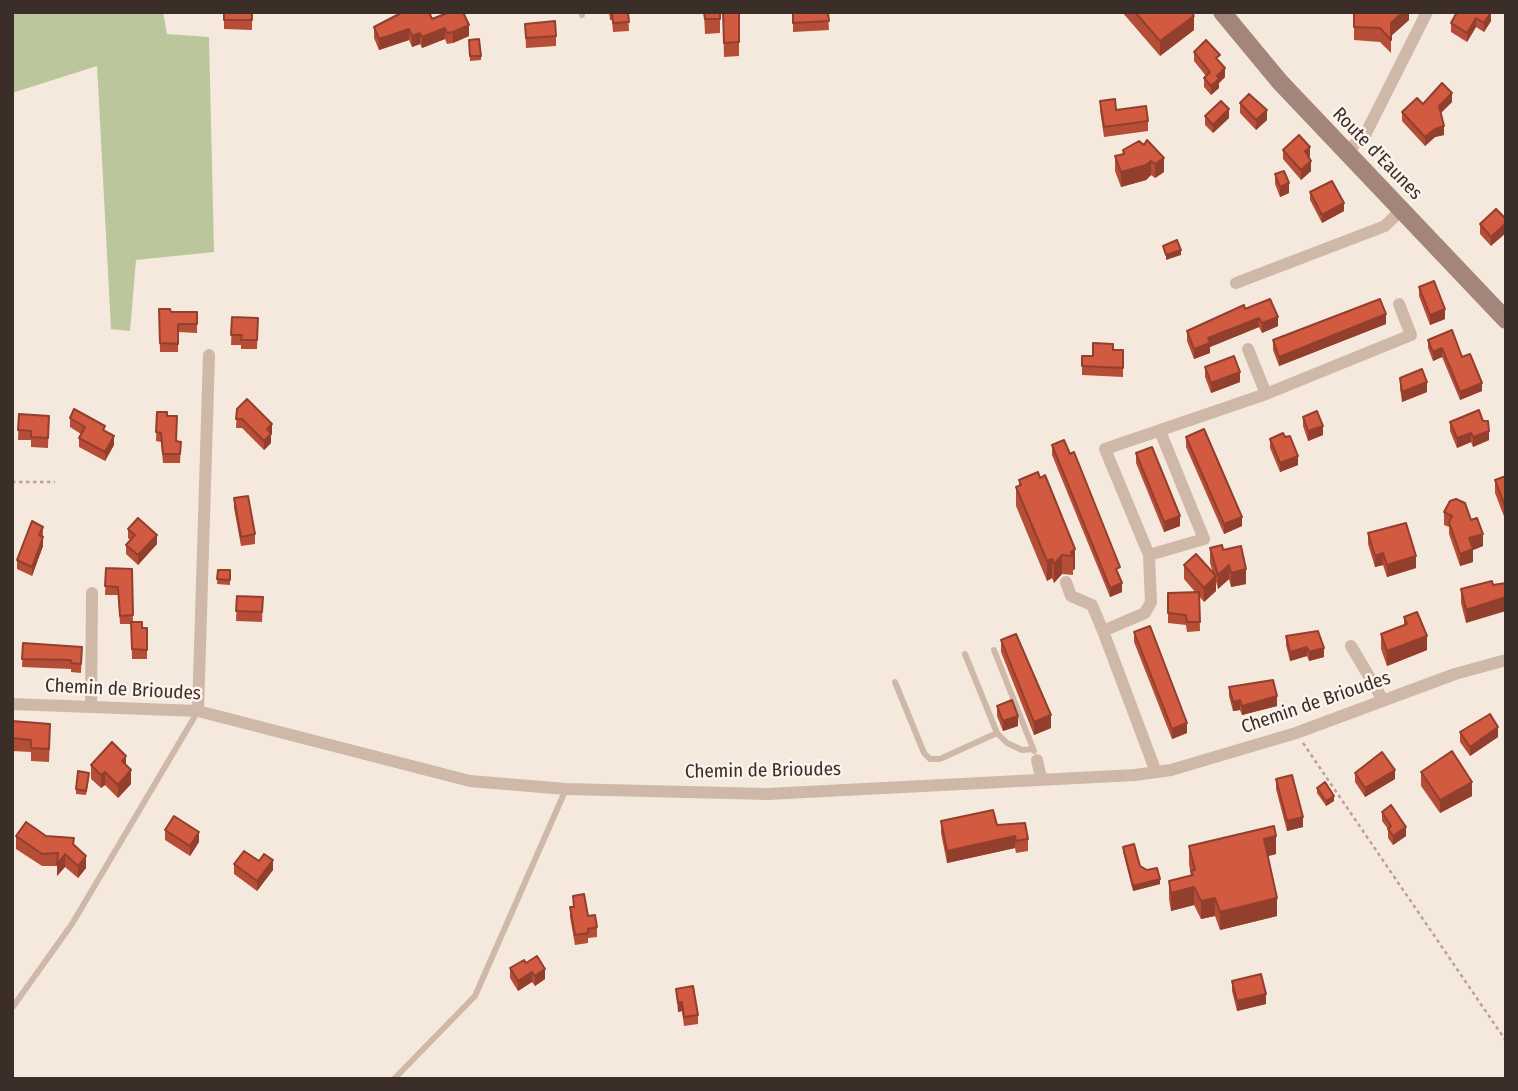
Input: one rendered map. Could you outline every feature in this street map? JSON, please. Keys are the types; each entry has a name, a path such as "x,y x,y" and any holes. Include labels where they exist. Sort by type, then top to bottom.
{"main road":[{"name":"Route d'Eaunes","path":"1222,12 1280,82 1506,320"}],"street":[{"path":"1346,152 1365,135 1427,12"},
{"path":"1236,283 1385,226 1401,210"},
{"path":"1104,631 1145,614 1150,608 1149,555 1105,449 1266,394 1411,335 1399,304"},
{"path":"1248,349 1266,394"},
{"path":"198,711 209,355"},
{"path":"1149,555 1204,539 1160,431"},
{"path":"1066,582 1071,596 1092,605 1156,772"},
{"path":"91,706 92,593"},
{"path":"1352,646 1383,700"},
{"name":"Chemin de Brioudes","path":"12,704 198,711 470,781 566,789 768,794 1156,772 1296,733 1383,700 1506,660"},
{"path":"1035,754 1041,778"}],"lane":[{"path":"994,650 1035,754"},
{"path":"965,654 997,733 1007,743 1035,754"},
{"path":"895,682 923,753 930,760 940,759 997,733"},
{"path":"12,1008 72,924 198,711"},
{"path":"394,1079 475,996 566,789"}],"path":[{"path":"12,482 55,482"},
{"path":"1296,733 1506,1041"}],"green space":[{"path":"12,12 163,12 167,34 209,37 214,252 136,260 130,331 111,329 97,66 12,93"}],"building":[{"path":"224,12 252,12 252,20 224,20"},
{"path":"403,12 429,12 432,19 450,12 463,12 469,25 447,33 445,28 422,37 420,33 412,36 409,29 379,39 374,27"},
{"path":"612,12 628,12 629,22 613,23"},
{"path":"704,12 720,12 720,19 705,19"},
{"path":"723,12 739,12 739,42 724,43"},
{"path":"793,12 828,12 829,21 793,23"},
{"path":"1135,12 1191,12 1194,16 1160,41"},
{"path":"1354,12 1403,12 1391,23 1391,40 1380,28 1354,27"},
{"path":"1457,12 1491,12 1484,23 1476,18 1467,33 1451,23"},
{"path":"555,21 556,36 526,38 525,24"},
{"path":"479,39 481,56 470,56 469,40"},
{"path":"1206,40 1220,55 1216,58 1225,68 1211,86 1204,78 1210,72 1194,52"},
{"path":"1442,83 1452,93 1439,106 1444,126 1425,137 1402,112 1417,98 1423,104"},
{"path":"1249,94 1267,110 1256,120 1240,103"},
{"path":"1115,99 1116,110 1146,106 1148,121 1104,127 1100,101"},
{"path":"1221,101 1229,109 1213,125 1205,116"},
{"path":"1299,135 1310,147 1305,151 1311,161 1301,170 1283,150"},
{"path":"1147,140 1164,158 1155,164 1151,161 1121,172 1115,156 1124,154 1123,150 1139,141 1144,145"},
{"path":"1284,171 1289,183 1280,187 1275,174"},
{"path":"1332,181 1344,203 1322,215 1310,192"},
{"path":"1496,209 1506,219 1506,223 1491,237 1480,224"},
{"path":"1177,240 1181,250 1166,255 1163,246"},
{"path":"1434,281 1445,309 1430,315 1419,287"},
{"path":"1270,299 1278,317 1262,323 1259,318 1208,338 1210,343 1194,349 1187,331 1244,305 1245,309"},
{"path":"1380,299 1386,314 1279,357 1273,340"},
{"path":"159,309 197,312 197,324 178,324 178,344 160,343"},
{"path":"232,317 258,318 257,340 241,340 242,335 231,335"},
{"path":"1452,330 1462,357 1470,354 1482,383 1460,392 1442,348 1433,352 1428,340"},
{"path":"1093,343 1113,344 1113,350 1123,350 1123,368 1082,366 1082,356 1093,356"},
{"path":"1234,356 1240,372 1211,383 1205,367"},
{"path":"1422,369 1427,382 1402,392 1400,378"},
{"path":"247,399 272,424 267,429 271,434 264,441 242,419 236,419 237,409"},
{"path":"74,409 105,426 103,430 114,436 105,452 79,438 85,427 70,418"},
{"path":"1479,410 1483,421 1488,421 1489,431 1473,437 1471,433 1457,438 1450,422"},
{"path":"1317,411 1323,426 1308,431 1303,417"},
{"path":"157,412 177,416 176,441 181,442 180,454 163,454 161,433 156,432"},
{"path":"19,414 49,416 48,438 31,437 31,431 18,430"},
{"path":"1204,429 1242,517 1224,524 1186,437"},
{"path":"1283,433 1285,437 1290,436 1298,456 1280,463 1270,439"},
{"path":"1064,440 1070,454 1074,452 1120,567 1116,569 1122,583 1110,588 1052,445"},
{"path":"1152,447 1180,516 1164,522 1136,453"},
{"path":"1038,472 1040,478 1045,475 1075,549 1071,552 1073,556 1062,555 1054,564 1052,559 1047,561 1016,487 1021,485 1019,480"},
{"path":"1506,476 1506,506 1505,506 1495,480"},
{"path":"248,496 255,534 241,537 234,498"},
{"path":"1456,499 1465,503 1471,520 1477,518 1483,534 1469,538 1473,549 1460,554 1449,522 1452,516 1444,512 1450,501"},
{"path":"138,518 157,535 138,555 126,545 135,535 128,529"},
{"path":"32,521 43,527 39,535 43,537 32,567 17,560"},
{"path":"1406,523 1416,556 1387,565 1383,553 1375,556 1368,533"},
{"path":"1222,545 1223,550 1241,546 1246,569 1231,573 1229,565 1218,575 1210,548"},
{"path":"1196,554 1216,576 1204,588 1184,565"},
{"path":"106,568 132,569 133,615 120,616 118,587 105,586"},
{"path":"218,570 230,570 230,580 217,579"},
{"path":"1492,581 1493,585 1506,583 1506,597 1466,610 1461,589"},
{"path":"1199,592 1200,622 1187,622 1186,615 1168,613 1168,593"},
{"path":"237,596 263,597 262,612 236,611"},
{"path":"1417,612 1427,636 1387,651 1381,634 1407,624 1404,617"},
{"path":"131,622 142,622 142,628 147,628 147,650 132,649"},
{"path":"1150,626 1187,723 1172,729 1134,632"},
{"path":"1318,631 1324,648 1309,652 1307,647 1290,652 1286,636"},
{"path":"1016,634 1051,715 1034,722 1001,640"},
{"path":"23,643 82,647 81,664 71,663 71,660 22,659"},
{"path":"1273,680 1277,696 1242,706 1240,700 1233,702 1229,687"},
{"path":"1012,700 1018,716 1003,721 997,706"},
{"path":"1490,714 1498,727 1470,747 1460,732"},
{"path":"12,721 50,724 49,749 31,748 31,740 12,738"},
{"path":"112,742 126,756 122,761 131,770 118,785 105,772 101,775 91,765"},
{"path":"1452,751 1472,782 1440,800 1421,772"},
{"path":"1382,752 1395,770 1365,788 1355,773"},
{"path":"78,771 89,773 86,791 76,789"},
{"path":"1292,775 1303,817 1287,821 1276,779"},
{"path":"1325,782 1334,796 1326,801 1317,788"},
{"path":"1391,805 1406,827 1393,836 1388,829 1391,826 1382,812"},
{"path":"993,810 997,825 1025,823 1028,839 1016,841 1015,836 947,851 941,821"},
{"path":"174,816 199,832 190,846 165,830"},
{"path":"26,822 46,836 74,838 73,844 86,856 78,866 65,854 57,864 58,853 42,854 16,836"},
{"path":"1274,826 1276,836 1264,839 1277,898 1220,912 1215,898 1201,901 1194,887 1171,893 1169,881 1193,875 1191,871 1195,870 1189,846"},
{"path":"1134,844 1140,866 1147,870 1157,868 1160,879 1133,886 1123,847"},
{"path":"244,851 259,861 264,854 273,860 257,881 234,864"},
{"path":"584,894 588,916 595,915 597,927 588,929 588,933 575,935 570,907 574,907 573,896"},
{"path":"537,956 545,969 535,976 532,972 518,981 510,968"},
{"path":"1261,974 1266,994 1237,1001 1232,981"},
{"path":"693,986 698,1015 684,1017 682,1002 678,1003 676,989"}]}
